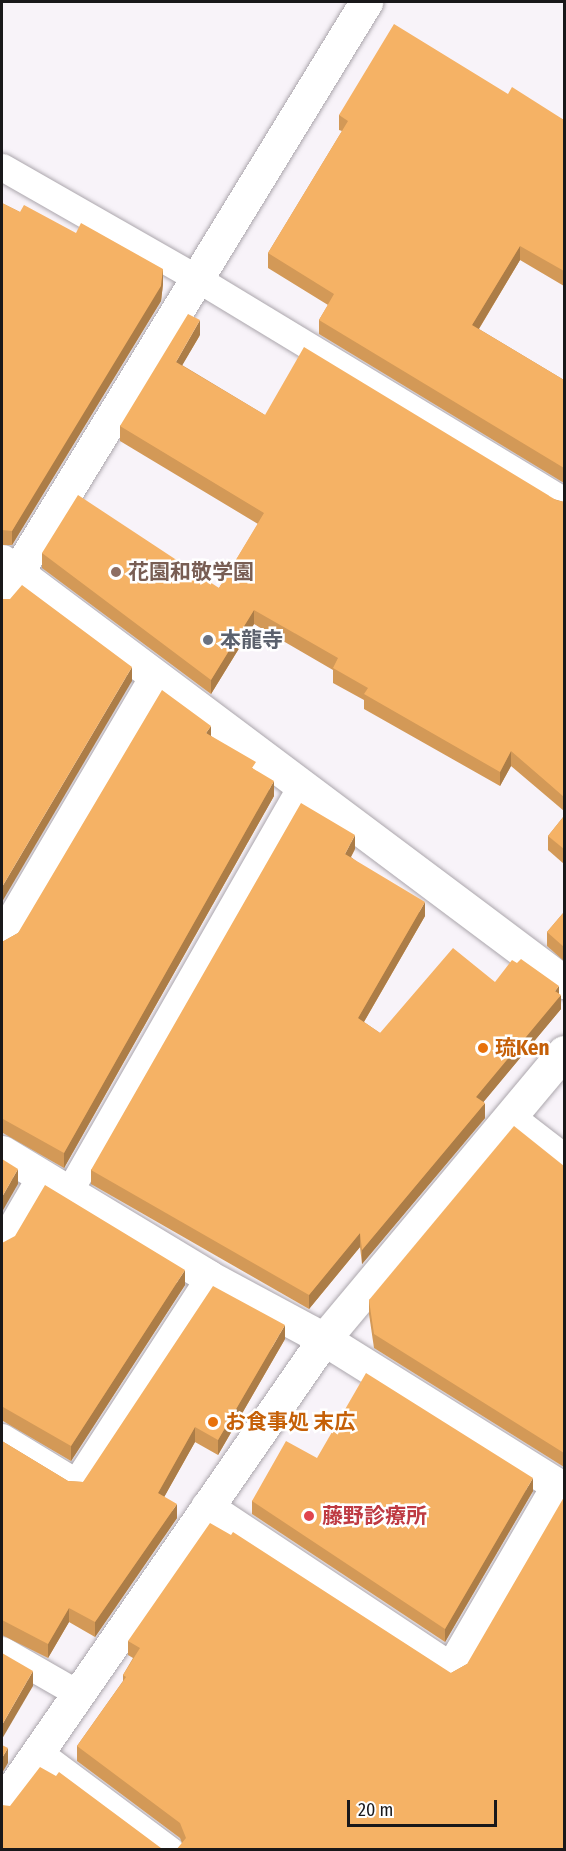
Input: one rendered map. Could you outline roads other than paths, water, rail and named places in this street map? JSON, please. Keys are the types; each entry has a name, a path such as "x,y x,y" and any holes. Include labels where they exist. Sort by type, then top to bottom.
{"street":[{"path":"366,2 198,279 6,577 156,677 564,982"},
{"path":"2,938 156,677"},
{"path":"2,1804 324,1339 564,1052"},
{"path":"2,1152 209,1277 324,1339 561,1487 451,1669 207,1507"}],"lane":[{"path":"2,167 198,279 564,501"},
{"path":"68,1193 301,786"},
{"path":"511,1116 564,1157"},
{"path":"2,1242 40,1177"},
{"path":"2,1437 76,1482 209,1277"},
{"path":"2,1650 77,1693"},
{"path":"37,1751 170,1850"}],"place":[{"name":"花園和敬学園","path":"116,572"},
{"name":"本龍寺","path":"208,640"},
{"name":"琉Ken","path":"483,1048"},
{"name":"お食事処 末広","path":"213,1422"},
{"name":"藤野診療所","path":"309,1516"}]}
